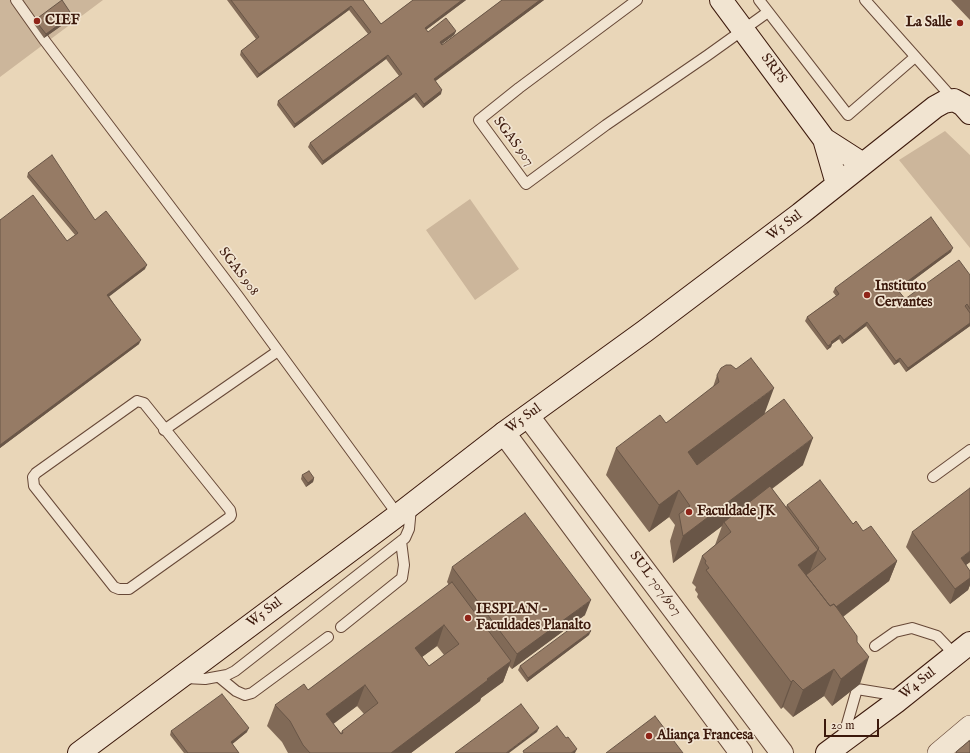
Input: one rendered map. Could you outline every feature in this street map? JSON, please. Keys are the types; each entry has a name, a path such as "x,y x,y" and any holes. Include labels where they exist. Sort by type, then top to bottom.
{"main road":[{"name":"SRPS","path":"721,0 824,139 837,184"},
{"name":"W5 Sul","path":"79,753 528,416 645,331 935,107 944,102 962,107"},
{"name":"SRPS","path":"824,139 863,164"},
{"name":"SUL 707/907","path":"528,416 782,753"},
{"path":"504,434 741,753"},
{"name":"W4 Sul","path":"834,748 963,649"}],"street":[{"path":"938,753 970,726"}],"lane":[{"name":"SGAS 908","path":"16,0 278,351 405,509"},
{"name":"SGAS 907","path":"637,0 519,88 479,120 526,184 606,125 708,56 743,29"},
{"path":"759,0 848,115 915,57"},
{"path":"865,0 915,57 962,107"},
{"path":"743,29 768,12"},
{"path":"164,430 278,351"},
{"path":"137,401 144,403 164,430 230,510 231,515 128,589 114,588 34,486 33,477 36,473 134,402 137,401"},
{"path":"933,477 970,450"},
{"path":"179,677 204,679 227,675 235,671 405,538 408,533 405,509"},
{"path":"341,627 402,578 404,565 401,541"},
{"path":"875,646 895,632 912,628 937,636 963,649"},
{"path":"219,676 236,691 246,695 252,693 328,637"},
{"path":"841,668 857,689 902,696"},
{"path":"834,748 857,689"}],"shaded area":[{"name":"CIEF","path":"0,0 103,0 0,77"},
{"path":"945,131 970,155 970,248 899,160"},
{"path":"470,199 519,269 475,300 426,230"}],"building":[{"path":"62,0 72,15 46,34 35,20"},
{"path":"231,0 363,0 381,24 413,0 462,0 425,28 428,32 446,18 456,31 440,42 442,45 502,0 540,0 434,79 442,90 424,104 416,93 323,161 310,143 402,74 388,55 295,124 278,101 371,32 351,6 259,74 241,51 259,37"},
{"path":"52,155 95,220 106,211 147,265 107,295 141,340 0,445 0,220 33,195 67,241 78,233 28,173"},
{"name":"Instituto Cervantes","path":"931,217 953,248 897,289 905,299 959,260 970,275 970,309 967,304 965,306 970,313 970,323 908,368 900,358 896,361 867,322 844,340 840,335 828,346 807,317 839,294 835,288"},
{"path":"751,358 774,388 688,452 697,465 784,399 813,438 683,536 679,514 690,506 679,490 659,505 616,448 660,415 666,423 719,382 717,375 721,368 726,365 731,365 736,369"},
{"path":"309,471 314,478 308,483 302,475"},
{"path":"820,480 853,524 856,521 863,531 871,526 897,561 836,607 834,604 830,606 806,575 826,559 787,505"},
{"path":"770,486 818,550 798,565 830,606 834,604 857,636 857,642 869,657 841,679 834,669 803,690 793,680 791,682 706,570 709,568 702,556 731,532 724,522"},
{"path":"970,488 970,551 961,558 970,571 970,578 955,589 912,532"},
{"path":"525,513 591,600 517,654 452,567"},
{"path":"452,582 511,661 391,753 310,753 303,745 290,721 275,705 304,684 308,690","holes":["444,625 459,644 429,666 415,648","365,685 378,703 342,731 343,733 341,734 326,714"]},
{"path":"582,620 591,631 528,678 520,666"},
{"path":"222,694 249,728 231,742 239,753 188,753 171,731"},
{"path":"521,704 539,728 506,753 455,753"},
{"name":"Aliança Francesa","path":"655,716 683,753 606,753"},
{"path":"557,726 577,749 571,753 524,753 523,751"},
{"path":"969,741 970,753 956,752"}],"place":[{"name":"CIEF","path":"37,21"},
{"name":"La Salle","path":"960,23"},
{"name":"Instituto Cervantes","path":"867,295"},
{"name":"Faculdade JK","path":"689,512"},
{"name":"IESPLAN - Faculdades Planalto","path":"468,618"},
{"name":"Aliança Francesa","path":"649,736"}]}
